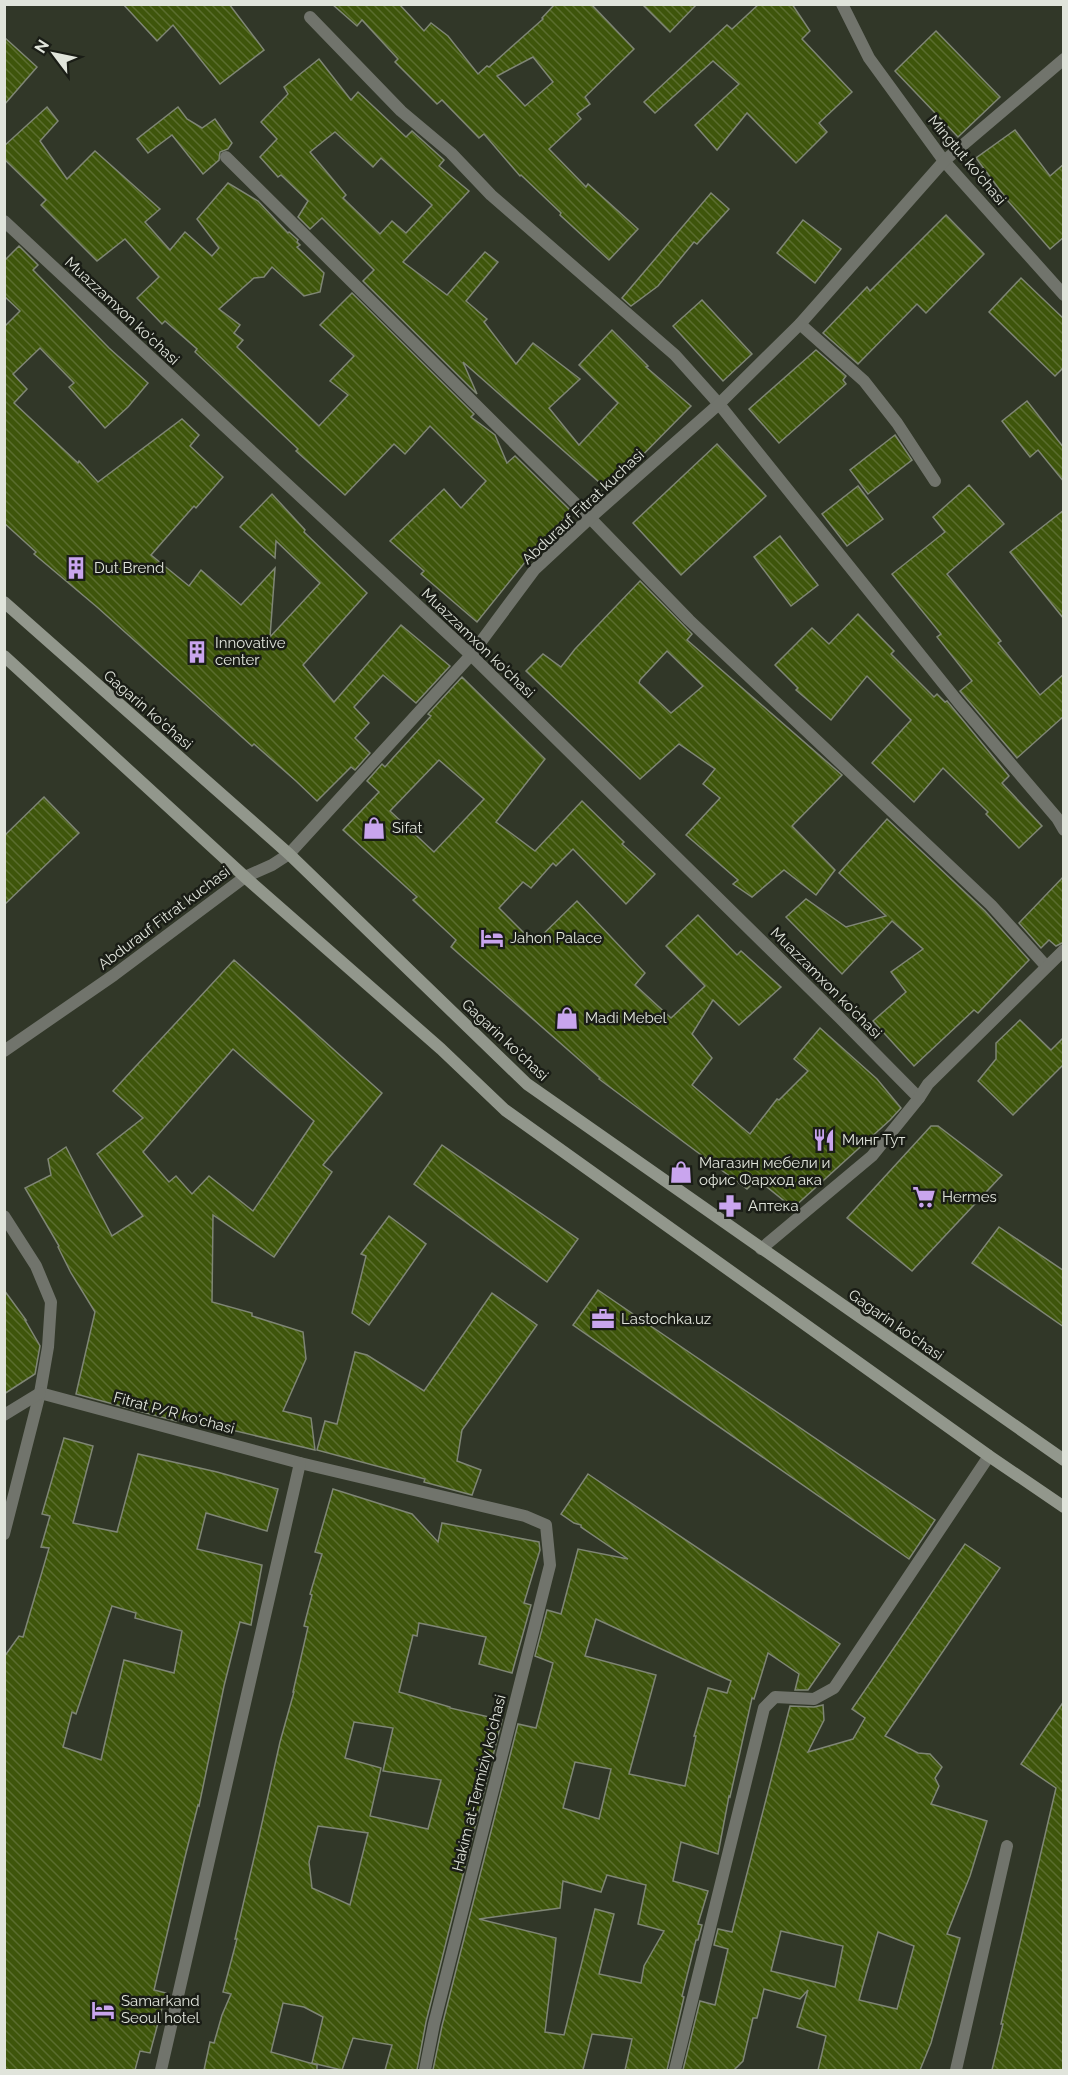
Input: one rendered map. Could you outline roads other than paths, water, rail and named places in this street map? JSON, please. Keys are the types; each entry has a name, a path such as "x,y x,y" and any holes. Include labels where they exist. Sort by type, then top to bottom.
{"main road":[{"name":"Gagarin ko'chasi","path":"4,602 289,854 527,1084 1064,1460"},
{"path":"4,656 245,877 441,1049 505,1110 1064,1507"}],"street":[{"name":"Mingtut ko'chasi","path":"842,4 869,58 944,161 1064,295"},
{"path":"310,17 401,111 451,153 491,195 675,355 719,404 1064,830"},
{"name":"Abdurauf Fitrat kuchasi","path":"4,1051 114,975 245,877 272,865 289,854 471,655 536,569 719,404 800,324 944,161 1064,59"},
{"path":"226,157 590,518 688,620 991,905 1046,966"},
{"name":"Muazzamxon ko'chasi","path":"4,221 471,655 919,1098"},
{"path":"800,324 864,381 897,423 935,481"},
{"path":"761,1249 872,1156 928,1084 1064,950"},
{"path":"4,1216 36,1266 51,1302 48,1347 40,1393 4,1534"},
{"path":"4,1415 40,1393"},
{"name":"Fitrat P/R ko'chasi","path":"40,1393 300,1463 525,1516"},
{"path":"675,2070 764,1708 775,1697 814,1699 834,1688 990,1456"},
{"path":"161,2070 300,1463"},
{"name":"Hakim at-Termiziy ko'chasi","path":"425,2070 437,2013 550,1565 546,1525 525,1516"},
{"path":"956,2070 1007,1846"}],"place":[{"name":"Dut Brend","path":"76,568"},
{"name":"Innovative center","path":"197,652"},
{"name":"Sifat","path":"374,828"},
{"name":"Jahon Palace","path":"492,938"},
{"name":"Madi Mebel","path":"567,1018"},
{"name":"Минг Тут","path":"824,1140"},
{"name":"Магазин мебели и офис Фарход ака","path":"681,1172"},
{"name":"Hermes","path":"924,1197"},
{"name":"Аптека","path":"730,1206"},
{"name":"Lastochka.uz","path":"603,1319"},
{"name":"Samarkand Seoul hotel","path":"103,2010"}]}
